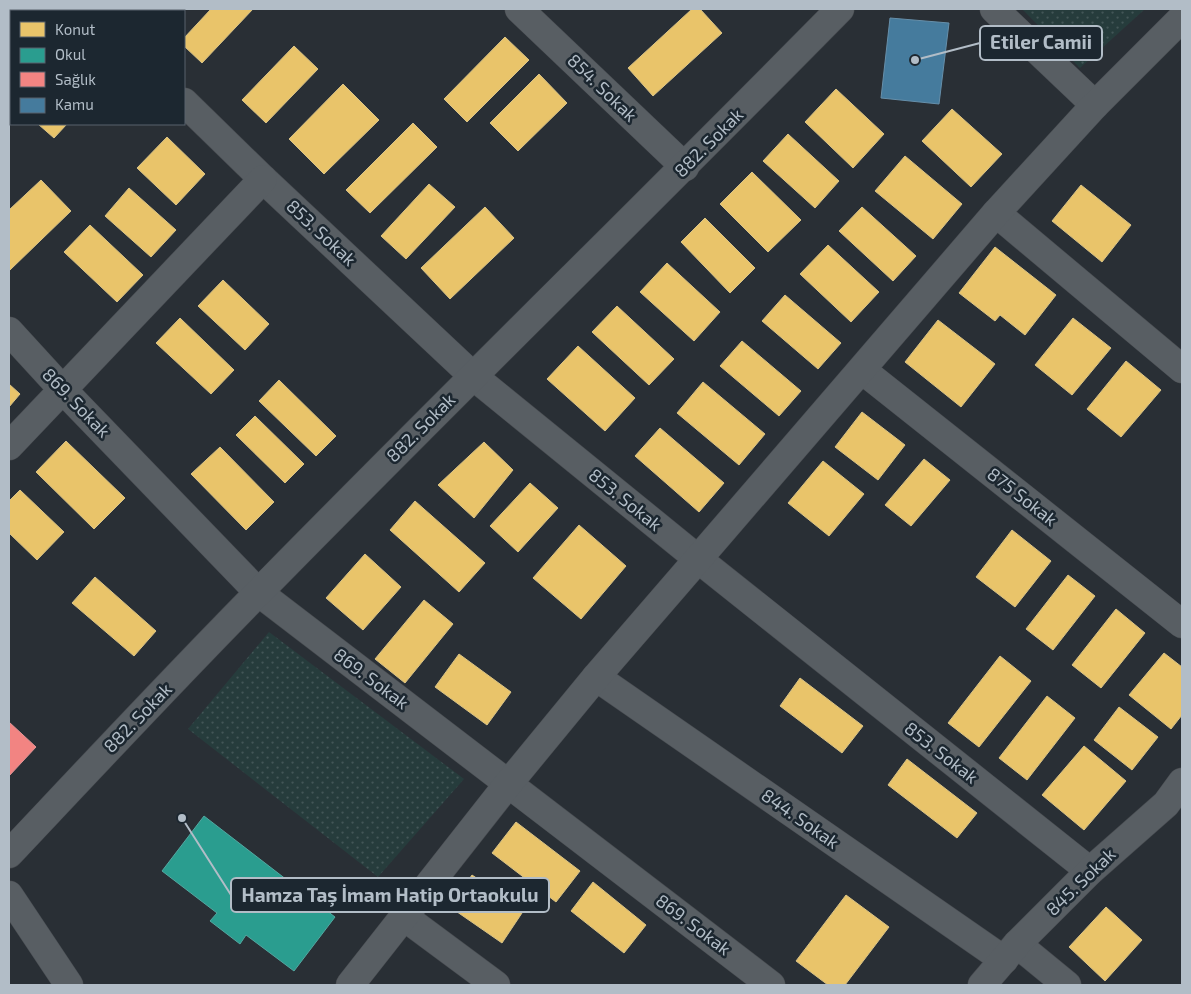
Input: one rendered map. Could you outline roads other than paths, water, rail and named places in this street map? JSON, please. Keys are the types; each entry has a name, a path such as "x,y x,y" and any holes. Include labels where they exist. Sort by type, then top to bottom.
{"street":[{"name":"854. Sokak","path":"519,9 685,167"},
{"name":"882. Sokak","path":"9,854 258,592 685,167 840,9"},
{"path":"994,9 1095,105"},
{"path":"350,985 508,784 596,677 996,213 1095,105 1182,18"},
{"name":"853. Sokak","path":"185,103 263,179 473,376 698,559 1090,871"},
{"path":"9,446 263,179"},
{"path":"996,213 1182,369"},
{"name":"869. Sokak","path":"9,331 63,390 258,592 771,985"},
{"name":"875 Sokak","path":"862,370 1182,624"},
{"name":"844. Sokak","path":"596,677 1011,952 1067,985"},
{"name":"845. Sokak","path":"982,985 1011,952 1090,871 1174,810 1182,782"},
{"path":"9,895 69,985"},
{"path":"403,916 496,985"}],"place":[{"name":"Etiler Camii","path":"915,60"},
{"name":"Hamza Taş İmam Hatip Ortaokulu","path":"182,818"}]}
